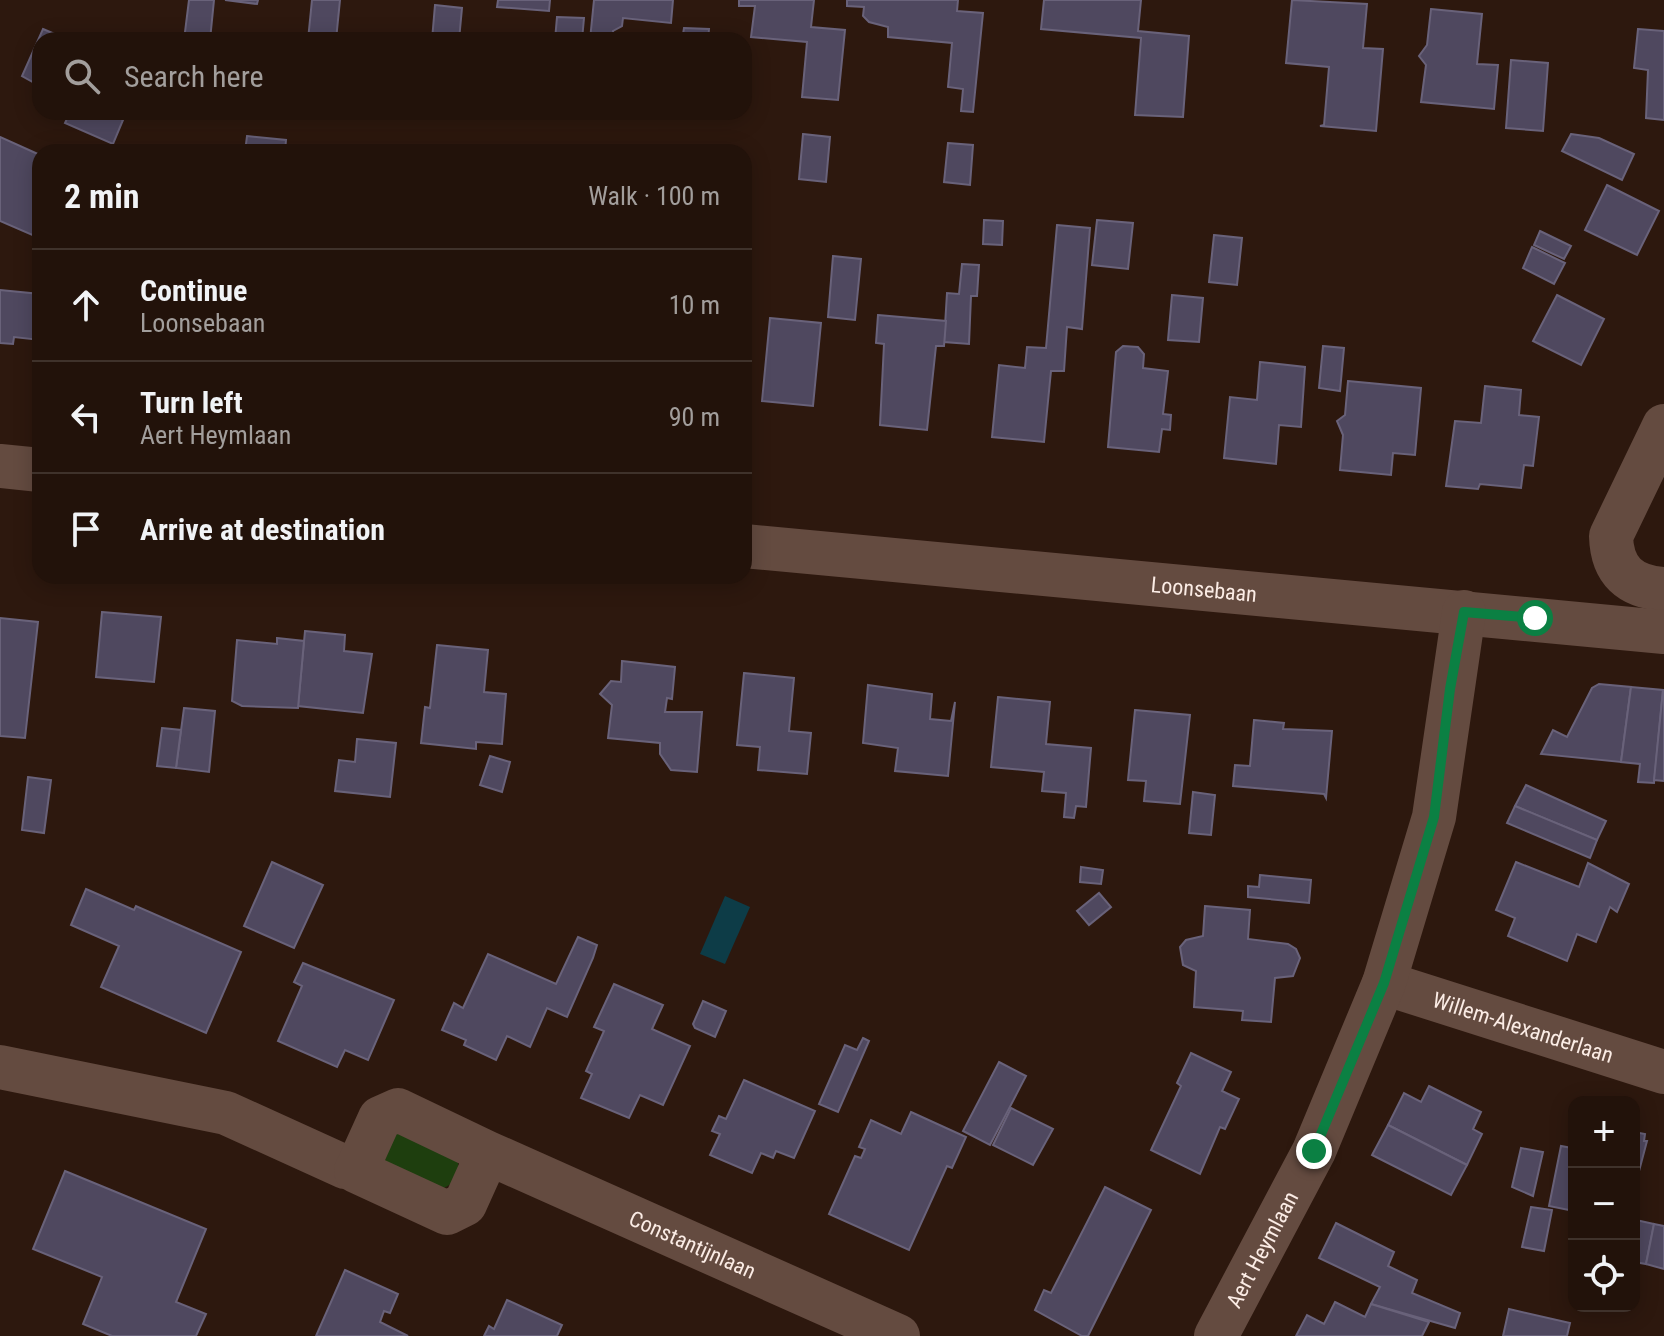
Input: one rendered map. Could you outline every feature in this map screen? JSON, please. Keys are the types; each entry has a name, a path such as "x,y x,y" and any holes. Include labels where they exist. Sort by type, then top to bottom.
{"street":[{"path":"1664,426 1616,521 1612,555 1618,571 1642,588 1664,589"},
{"path":"0,466 32,469"},
{"name":"Loonsebaan","path":"752,547 1664,632"},
{"name":"Aert Heymlaan","path":"1216,1336 1314,1151 1384,983 1434,817 1450,689 1464,612"},
{"name":"Willem-Alexanderlaan","path":"1384,983 1664,1072"},
{"path":"0,1067 226,1113 345,1167"},
{"name":"Constantijnlaan","path":"488,1153 898,1336"}],"green space":[{"path":"387,1128 458,1162 454,1180 444,1188 383,1163"}],"water":[{"path":"725,896 750,907 725,964 700,954"}],"building":[{"path":"189,0 214,0 211,32 185,32"},
{"path":"225,0 258,0 257,4"},
{"path":"312,0 340,0 337,32 309,32"},
{"path":"498,0 550,0 549,11 497,7"},
{"path":"594,0 673,0 671,23 623,18 622,26 613,32 591,32"},
{"path":"739,0 814,0 811,27 845,30 838,100 802,97 807,42 752,37 755,6 739,6"},
{"path":"847,0 958,0 957,11 983,13 973,112 961,111 963,89 948,87 952,43 888,37 888,27 869,22 863,16 864,7 847,6"},
{"path":"1044,0 1141,0 1138,31 1189,36 1183,117 1135,115 1141,38 1041,29"},
{"path":"1292,0 1367,4 1363,48 1383,49 1376,131 1320,126 1324,125 1329,67 1286,63"},
{"path":"435,5 462,8 460,32 433,32"},
{"path":"1431,9 1482,14 1477,64 1498,65 1494,109 1421,102 1426,65 1419,56 1427,45"},
{"path":"557,17 584,18 583,32 556,32"},
{"path":"684,28 709,29 709,32 683,32"},
{"path":"1638,29 1664,31 1664,120 1646,118 1648,70 1634,68"},
{"path":"32,54 32,82 22,76"},
{"path":"1511,60 1548,63 1543,131 1506,128"},
{"path":"66,120 123,120 113,144 65,123"},
{"path":"803,134 830,137 826,182 799,179"},
{"path":"1571,134 1599,138 1634,154 1622,180 1562,151"},
{"path":"247,136 286,140 286,144 246,144"},
{"path":"0,137 32,151 32,235 0,221"},
{"path":"948,143 973,145 970,185 944,182"},
{"path":"1607,185 1659,211 1637,255 1585,230"},
{"path":"984,220 1003,221 1002,245 983,244"},
{"path":"1097,220 1133,223 1128,269 1092,265"},
{"path":"1057,225 1090,228 1082,329 1067,327 1064,371 1051,371 1044,442 992,437 999,365 1025,368 1027,347 1046,348"},
{"path":"1540,231 1571,246 1564,259 1534,245"},
{"path":"1214,235 1242,238 1237,285 1209,282"},
{"path":"1532,247 1565,263 1554,284 1523,268"},
{"path":"833,256 861,259 855,320 828,317"},
{"path":"962,264 979,265 977,296 971,296 969,344 944,342 947,293 959,294"},
{"path":"0,290 32,293 32,339 14,337 13,344 0,343"},
{"path":"1172,295 1203,298 1199,342 1168,340"},
{"path":"1557,295 1604,319 1581,365 1533,341"},
{"path":"878,315 946,321 944,346 936,346 927,430 880,425 884,344 876,343"},
{"path":"770,318 821,323 813,406 762,401"},
{"path":"1123,346 1138,347 1144,354 1143,368 1168,371 1163,414 1171,415 1170,430 1162,429 1159,452 1108,447 1116,352"},
{"path":"1323,346 1344,348 1340,391 1319,388"},
{"path":"1260,362 1305,367 1301,427 1279,425 1276,464 1224,458 1230,397 1257,400"},
{"path":"1348,381 1421,388 1415,455 1393,453 1391,475 1340,470 1343,435 1337,421 1345,415"},
{"path":"1485,386 1521,390 1519,415 1539,417 1533,466 1524,465 1521,488 1480,484 1478,489 1446,486 1455,421 1481,423"},
{"path":"102,612 161,617 154,682 96,677"},
{"path":"0,618 38,622 25,738 0,736"},
{"path":"305,631 345,635 344,651 372,654 363,713 298,706"},
{"path":"277,638 304,641 298,708 242,706 232,701 237,640 277,644"},
{"path":"437,645 488,650 484,692 506,694 502,744 476,742 476,749 421,743 425,707 430,708"},
{"path":"622,661 675,667 672,699 667,698 665,712 702,712 697,772 671,770 660,754 660,743 608,738 612,705 600,694 611,681 621,682"},
{"path":"744,673 794,678 789,731 811,733 807,774 758,770 760,747 737,745"},
{"path":"1599,684 1631,687 1621,762 1541,754 1553,730 1567,737 1592,688"},
{"path":"868,685 932,694 930,719 951,721 955,702 948,776 895,771 898,748 863,743"},
{"path":"1631,687 1663,690 1654,783 1638,782 1640,764 1621,762"},
{"path":"1664,690 1664,781 1654,780"},
{"path":"998,697 1050,702 1046,744 1091,748 1086,807 1076,806 1074,818 1064,817 1066,793 1042,791 1044,772 991,767"},
{"path":"184,708 215,711 209,772 176,768"},
{"path":"1135,710 1190,715 1180,804 1144,801 1146,781 1128,780"},
{"path":"1254,720 1284,723 1283,729 1332,731 1326,798 1324,794 1233,786 1235,765 1250,766"},
{"path":"162,728 181,730 176,768 157,766"},
{"path":"357,739 396,743 390,797 335,791 339,760 355,762"},
{"path":"490,756 510,762 502,792 480,785"},
{"path":"28,777 51,780 44,833 22,830"},
{"path":"1526,785 1606,821 1597,840 1515,806"},
{"path":"1193,792 1215,795 1211,835 1189,833"},
{"path":"1515,806 1597,840 1590,858 1507,823"},
{"path":"272,862 323,885 294,948 244,926"},
{"path":"1516,862 1579,887 1588,863 1629,884 1617,912 1610,907 1596,942 1577,934 1567,961 1508,936 1515,918 1496,910"},
{"path":"1081,867 1103,870 1101,884 1080,882"},
{"path":"1260,875 1311,880 1309,903 1248,897 1248,886 1259,887"},
{"path":"86,889 134,910 136,906 241,952 206,1033 101,987 119,946 71,925"},
{"path":"1099,893 1111,907 1089,925 1077,911"},
{"path":"1205,906 1250,910 1248,939 1288,944 1296,949 1300,958 1293,976 1275,978 1271,1022 1242,1020 1243,1011 1194,1007 1196,971 1183,965 1180,947 1186,940 1203,936"},
{"path":"578,937 597,945 593,958 567,1017 547,1008 530,1047 507,1036 496,1060 464,1045 466,1040 442,1030 454,1003 463,1008 488,954 556,984"},
{"path":"303,963 394,1000 368,1060 345,1050 337,1067 278,1041 302,986 294,982"},
{"path":"614,984 663,1005 652,1029 690,1046 663,1105 640,1095 629,1118 581,1098 592,1074 586,1071 604,1031 594,1027"},
{"path":"703,1001 726,1011 715,1037 695,1028 693,1024"},
{"path":"863,1038 869,1041 838,1112 819,1104 845,1045 857,1050"},
{"path":"1191,1053 1231,1072 1222,1091 1239,1099 1225,1129 1220,1127 1200,1174 1151,1150 1181,1086 1177,1083"},
{"path":"999,1062 1026,1076 990,1145 963,1131"},
{"path":"744,1080 815,1111 794,1158 776,1151 773,1158 761,1153 752,1173 710,1155 720,1134 712,1131 719,1116 726,1119"},
{"path":"1429,1086 1481,1112 1473,1129 1482,1134 1467,1165 1388,1125 1404,1093 1421,1102"},
{"path":"1011,1108 1053,1129 1033,1165 993,1145"},
{"path":"911,1112 966,1137 952,1168 947,1166 909,1250 829,1214 855,1156 861,1158 865,1149 859,1147 871,1120 901,1134"},
{"path":"1388,1125 1467,1165 1451,1195 1372,1155"},
{"path":"1640,1133 1645,1134 1644,1141 1647,1141 1640,1167"},
{"path":"1561,1146 1568,1147 1568,1210 1549,1206"},
{"path":"1521,1148 1543,1152 1533,1196 1512,1187"},
{"path":"65,1171 206,1229 176,1302 206,1314 196,1336 112,1336 83,1324 102,1277 33,1249"},
{"path":"1105,1187 1151,1210 1088,1336 1082,1336 1035,1310 1044,1290 1051,1293"},
{"path":"1531,1207 1552,1210 1544,1251 1522,1247"},
{"path":"1640,1221 1654,1224 1646,1264 1640,1263"},
{"path":"1336,1223 1394,1252 1388,1266 1417,1280 1412,1293 1460,1313 1455,1328 1371,1304 1380,1287 1319,1258"},
{"path":"1654,1224 1664,1226 1664,1269 1646,1264"},
{"path":"345,1270 398,1294 390,1313 384,1311 380,1322 408,1336 316,1336"},
{"path":"507,1300 562,1325 557,1336 484,1336 489,1326 494,1329"},
{"path":"1335,1302 1365,1317 1371,1304 1429,1322 1422,1336 1296,1336 1307,1315 1324,1324"},
{"path":"1509,1309 1570,1323 1567,1336 1503,1336"}],"route":[{"path":"1314,1151 1384,983 1434,817 1450,689 1464,612 1535,618"}]}
